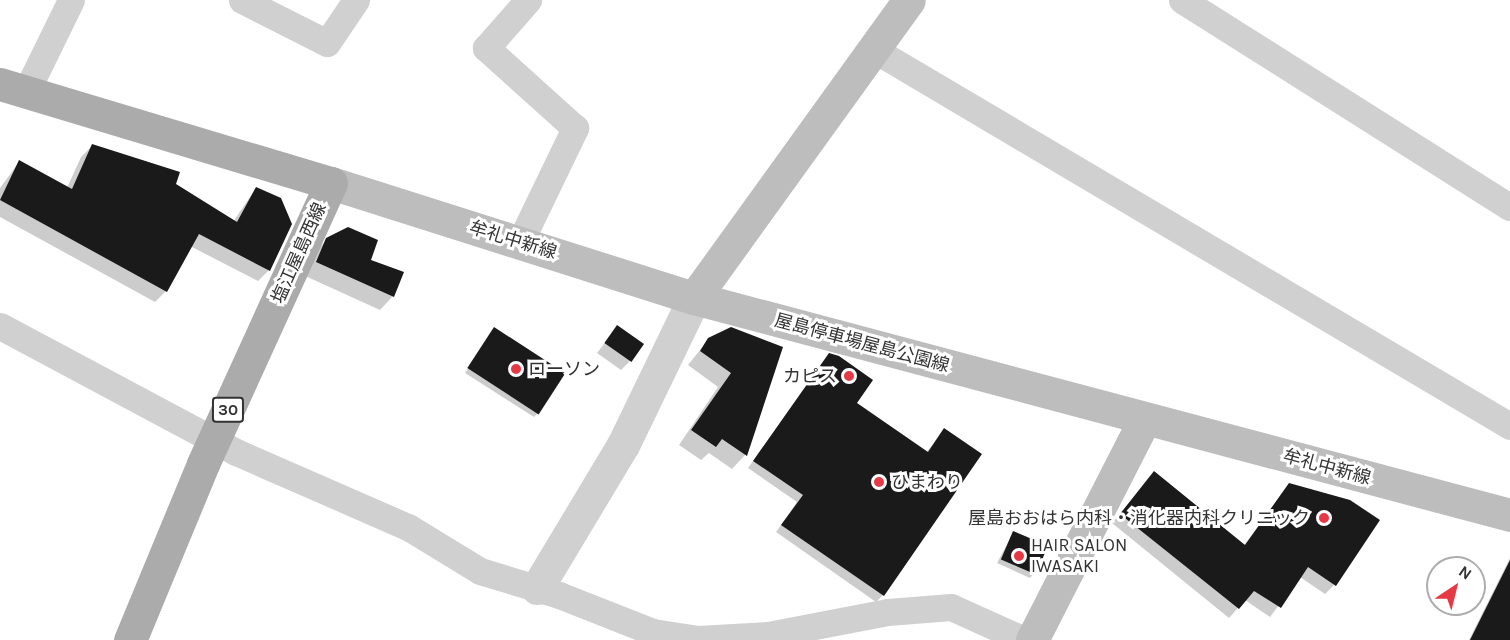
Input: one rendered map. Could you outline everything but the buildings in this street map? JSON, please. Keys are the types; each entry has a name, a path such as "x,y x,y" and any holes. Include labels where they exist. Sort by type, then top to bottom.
{"main road":[{"path":"694,298 909,0"},
{"name":"塩江屋島西線","path":"13,88 331,183 214,440 130,640"},
{"name":"牟礼中新線","path":"331,183 694,298"},
{"name":"屋島停車場屋島公園線","path":"694,298 1144,420"},
{"name":"牟礼中新線","path":"1144,420 1506,507"},
{"path":"1032,640 1144,420"}],"street":[{"path":"13,88 71,0"},
{"path":"242,0 327,43 356,0"},
{"path":"520,242 575,128 486,48 528,0"},
{"path":"1182,0 1510,207"},
{"path":"873,49 1510,426"},
{"path":"537,588 623,445 694,298"},
{"path":"0,326 214,440 408,527 480,571 537,588 653,632 698,639 768,635 861,617 951,608 1024,640"},
{"path":"837,640 861,617"}],"place":[{"name":"ローソン","path":"516,369"},
{"name":"カピス","path":"849,376"},
{"name":"ひまわり","path":"879,482"},
{"name":"屋島おおはら内科・消化器内科クリニック","path":"1324,518"},
{"name":"HAIR SALON IWASAKI","path":"1019,556"}]}
